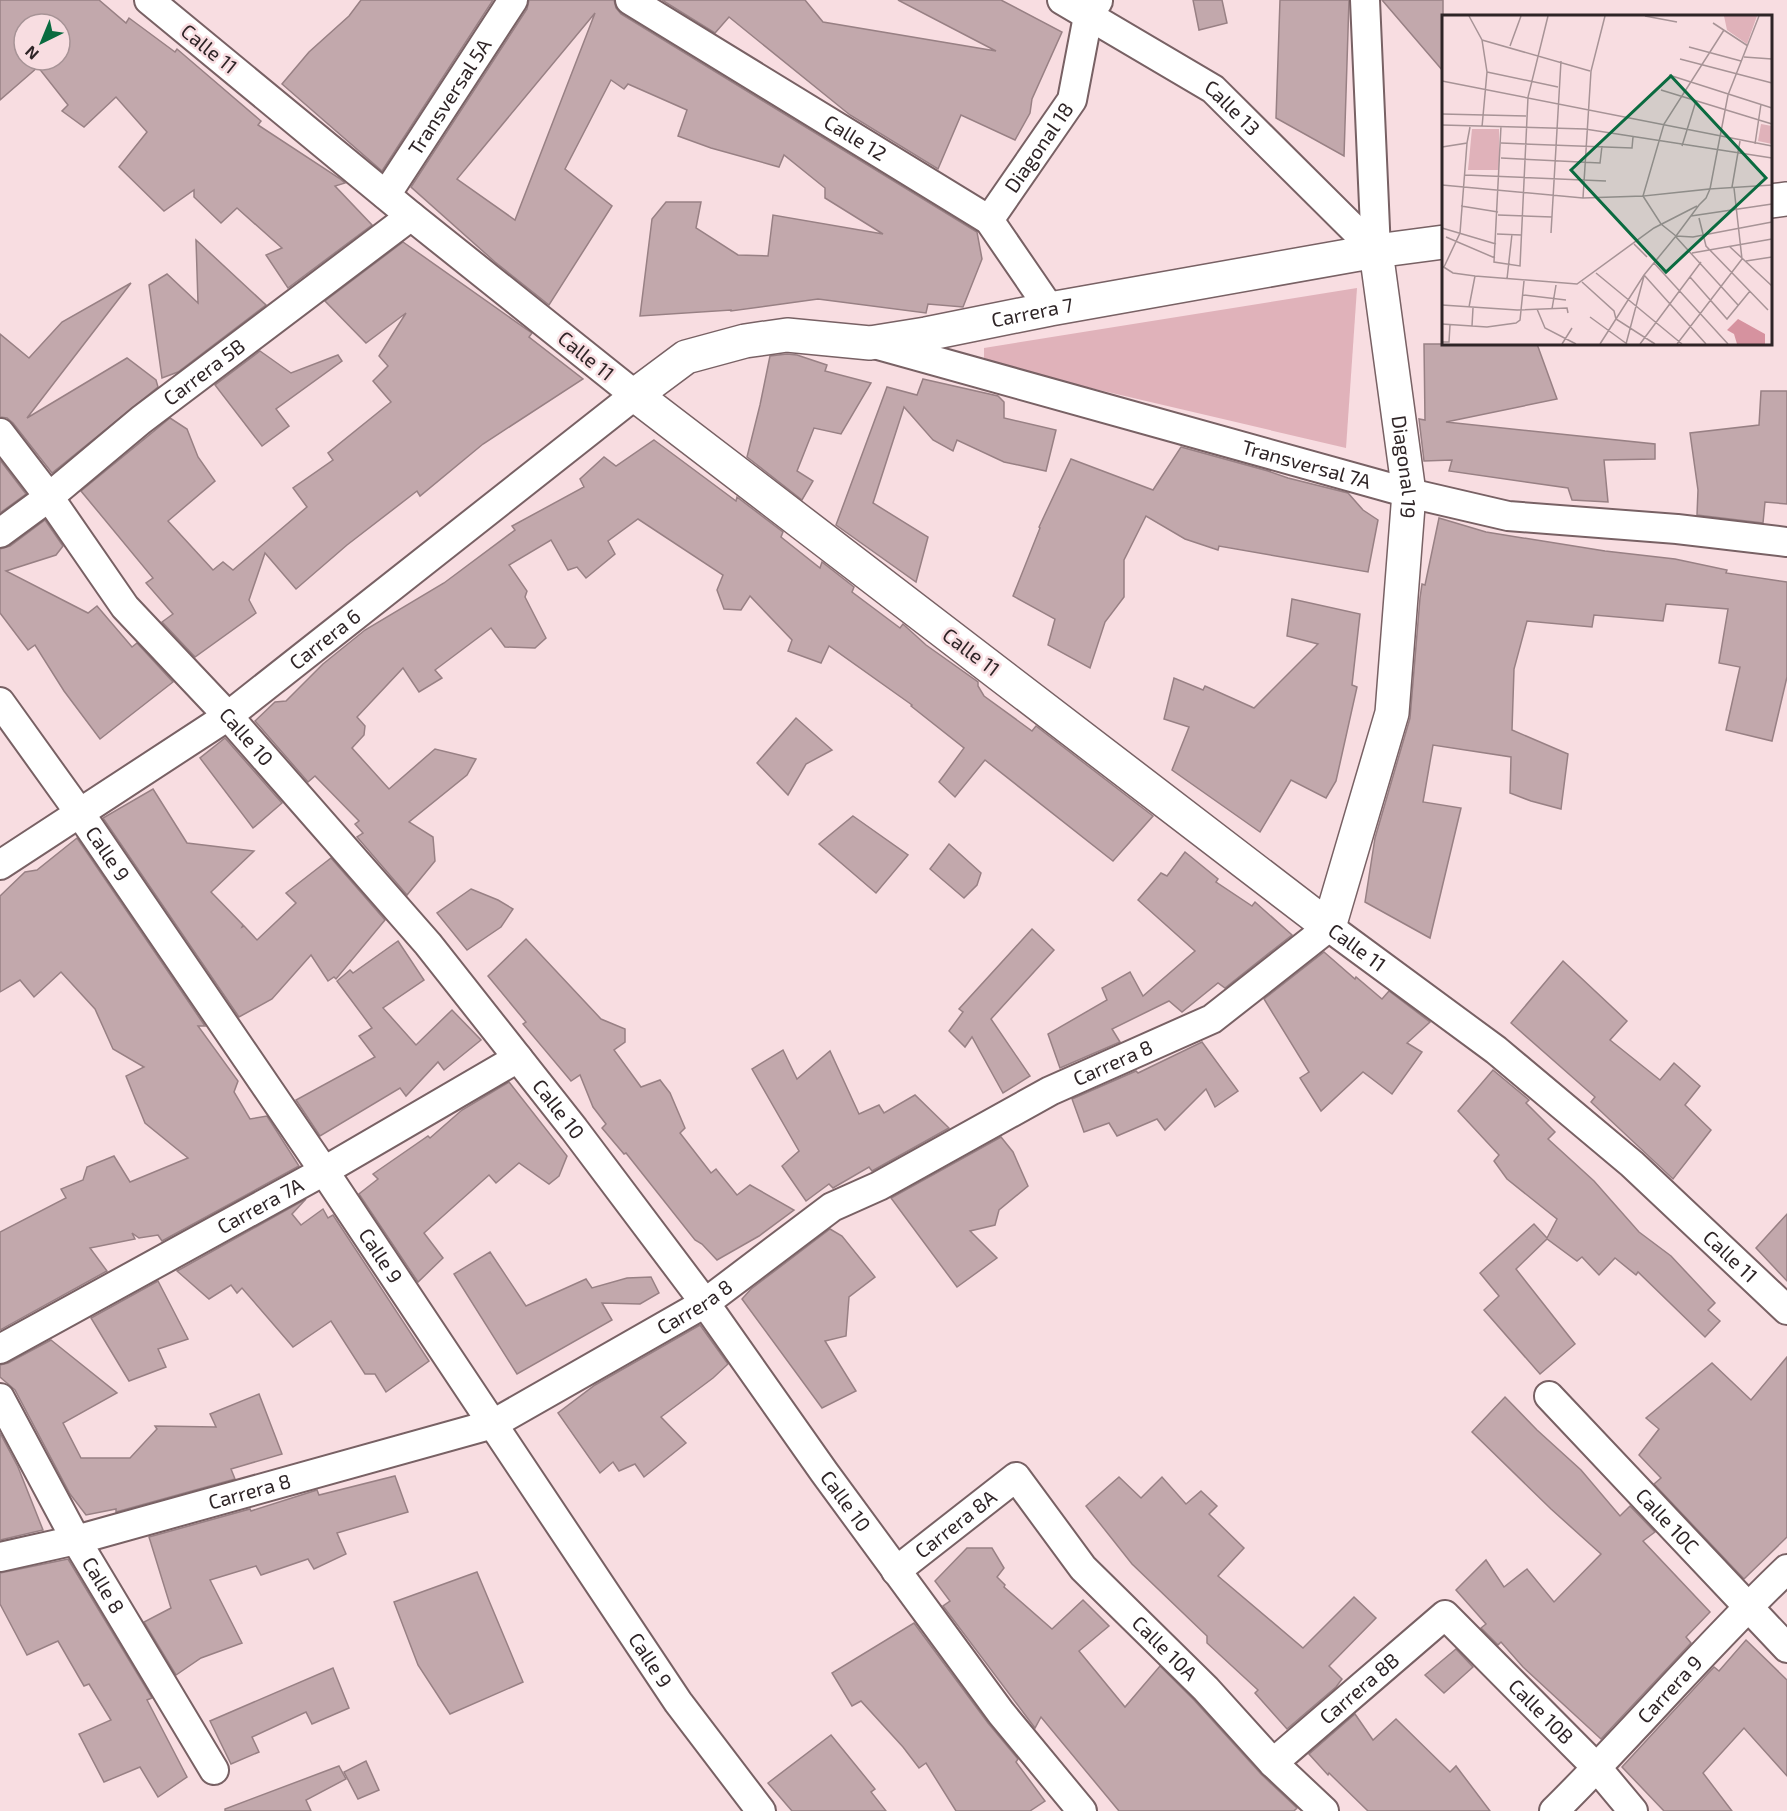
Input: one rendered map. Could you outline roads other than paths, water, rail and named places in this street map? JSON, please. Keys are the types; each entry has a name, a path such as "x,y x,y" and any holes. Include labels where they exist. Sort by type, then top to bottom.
{"main road":[{"path":"1772,201 1787,199"},
{"name":"Carrera 7","path":"635,395 686,357 746,341 786,335 870,343 1376,251 1442,242"},
{"name":"Diagonal 19","path":"1329,927 1392,714 1409,493 1376,251"},
{"name":"Calle 11","path":"635,395 1329,927"}],"street":[{"name":"Calle 11","path":"149,0 411,216 635,395"},
{"name":"Transversal 5A","path":"386,195 513,0"},
{"name":"Calle 12","path":"630,0 989,220 1050,309"},
{"name":"Calle 13","path":"1062,0 1093,8 1213,89 1376,251"},
{"name":"Diagonal 19","path":"1365,0 1376,251"},
{"name":"Diagonal 18","path":"989,220 1072,100 1093,8"},
{"name":"Carrera 5B","path":"0,533 49,497 141,420 411,216"},
{"name":"Transversal 7A","path":"870,343 1409,493 1508,516 1677,529 1787,542"},
{"name":"Carrera 6","path":"0,865 228,716 635,395"},
{"name":"Calle 10","path":"0,434 49,497 125,607 228,716 428,944 518,1058 705,1302 896,1571 1001,1713 1082,1811"},
{"name":"Calle 9","path":"0,702 79,812 324,1171 678,1702 761,1811"},
{"name":"Calle 11","path":"1329,927 1496,1050 1578,1118 1641,1172 1787,1310"},
{"name":"Carrera 8","path":"0,1557 76,1540 493,1424 705,1302 832,1207 879,1186 1050,1091 1212,1019 1329,927"},
{"name":"Carrera 7A","path":"0,1348 324,1171 518,1058"},
{"name":"Calle 10C","path":"1549,1396 1787,1648"},
{"name":"Calle 8","path":"0,1398 76,1540 213,1770"},
{"name":"Carrera 8A","path":"896,1571 1016,1477"},
{"name":"Calle 10A","path":"1016,1477 1083,1568 1206,1689 1273,1763 1324,1811"},
{"name":"Carrera 9","path":"1554,1811 1598,1768 1747,1607 1787,1569"},
{"name":"Carrera 8B","path":"1273,1763 1444,1615"},
{"name":"Calle 10B","path":"1444,1615 1598,1768 1633,1811"}]}
